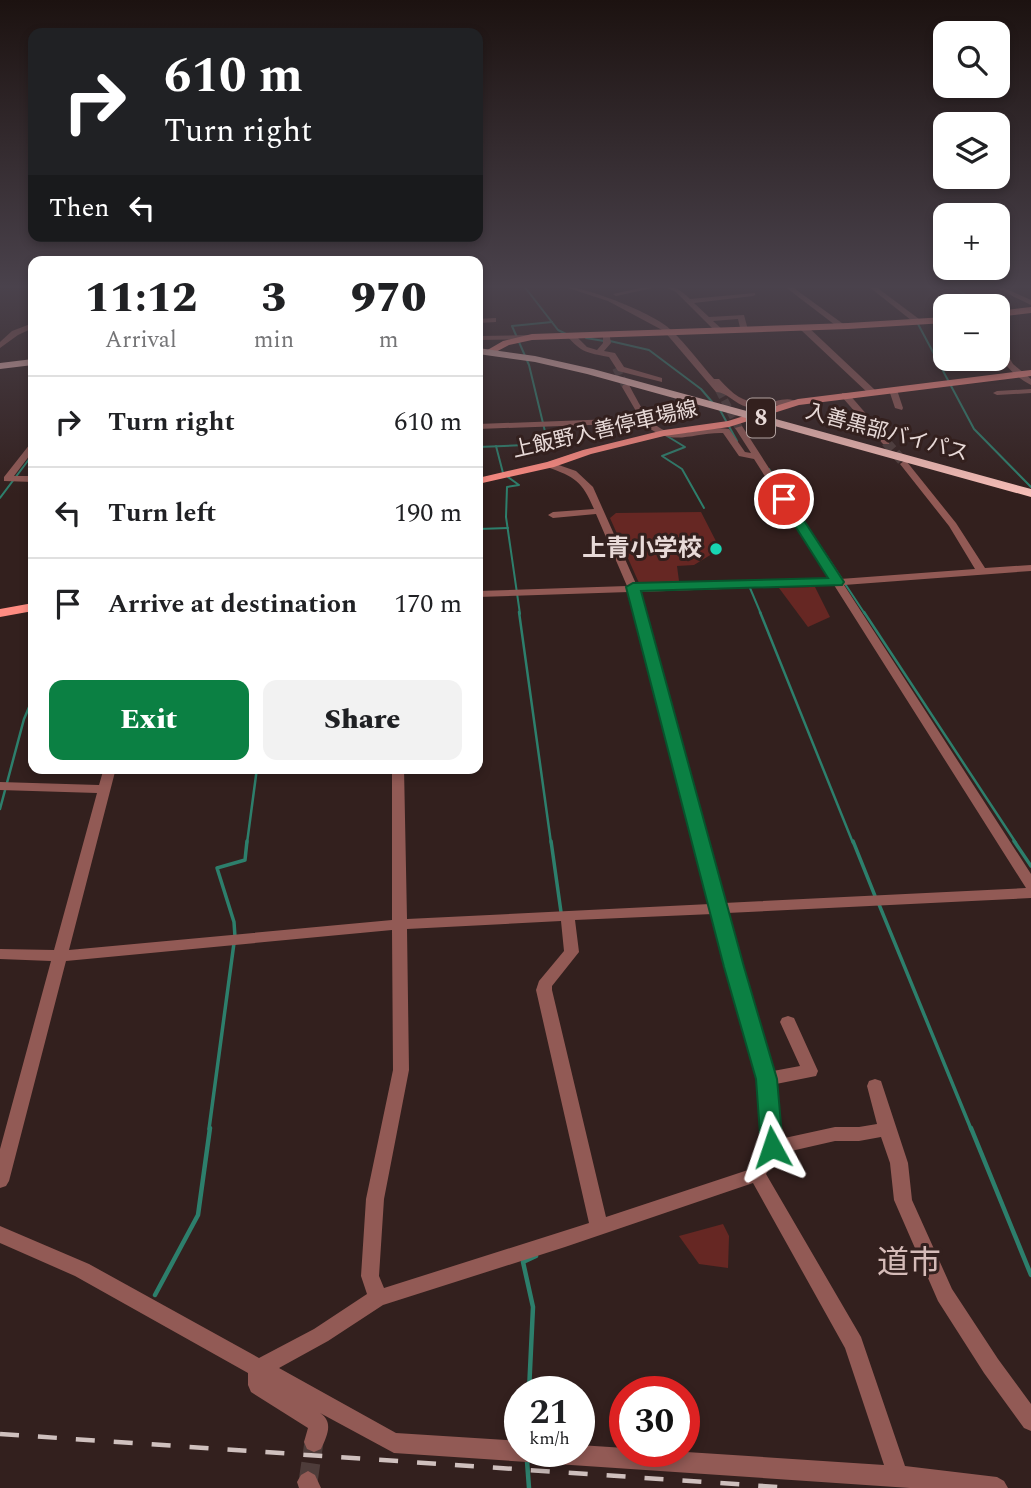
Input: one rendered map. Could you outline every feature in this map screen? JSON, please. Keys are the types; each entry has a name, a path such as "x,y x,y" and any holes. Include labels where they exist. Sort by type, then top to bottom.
{"highway":[{"name":"入善黒部バイパス","path":"501,355 589,371 1031,493"},
{"path":"0,367 28,364"}],"main road":[{"name":"上飯野入善停車場線","path":"483,480 550,465 587,452 664,433 729,424 794,402 1026,374"},
{"path":"0,613 28,608"}],"street":[{"path":"607,355 616,368"},
{"path":"611,355 616,357 621,369 659,380"},
{"path":"690,355 719,390"},
{"path":"833,355 872,392"},
{"path":"1010,365 1026,374 1031,383"},
{"path":"705,374 711,375 732,399 751,405 794,402"},
{"path":"626,387 637,412 664,433 680,436 726,430 743,454 758,457"},
{"path":"893,390 900,408"},
{"path":"998,393 1031,391"},
{"path":"845,395 886,442"},
{"path":"483,427 646,420"},
{"path":"739,428 1031,885"},
{"path":"3,479 28,452"},
{"path":"904,464 953,525 982,572"},
{"path":"258,1369 321,1335 378,1298 757,1174 772,1147 767,1079 633,587 590,489 579,477 550,465"},
{"path":"3,479 28,479"},
{"path":"553,514 600,511"},
{"path":"483,594 837,582 1031,568"},
{"path":"0,1181 108,774"},
{"path":"378,1298 370,1276 375,1199 401,1070 398,774"},
{"path":"0,786 104,789"},
{"path":"0,954 62,956 399,923 1031,893"},
{"path":"567,916 572,952 544,985 544,990 599,1227"},
{"path":"767,1079 810,1071 788,1022"},
{"path":"876,1086 899,1163 903,1200 945,1295 1031,1421"},
{"path":"772,1147 835,1134 859,1134 887,1129"},
{"path":"757,1174 854,1344 898,1476"},
{"path":"0,1234 82,1270 394,1443 898,1476 997,1488"},
{"path":"258,1369 258,1385 319,1424 314,1442"}],"shaded area":[{"path":"701,512 720,549 694,565 677,566 679,581 639,583 610,518 616,513"},
{"path":"815,587 830,617 808,627 779,588"},
{"path":"723,1224 729,1236 728,1268 699,1264 679,1236"}],"waterway":[{"path":"496,446 548,444 525,355"},
{"path":"656,355 701,389 713,403"},
{"path":"935,355 974,429 1031,487"},
{"path":"720,410 737,441"},
{"path":"667,436 685,447 662,456 682,469 704,508"},
{"path":"483,447 496,446"},
{"path":"496,446 503,473"},
{"path":"0,498 28,461"},
{"path":"769,469 865,614"},
{"path":"508,477 519,485 507,487 508,528"},
{"path":"483,529 508,528"},
{"path":"508,528 520,614"},
{"path":"750,588 761,614"},
{"path":"519,612 551,843"},
{"path":"760,612 853,843"},
{"path":"864,612 1016,843"},
{"path":"0,809 28,710"},
{"path":"247,843 256,774"},
{"path":"235,937 234,922 217,868 245,860 247,841"},
{"path":"551,841 561,912"},
{"path":"853,841 875,896"},
{"path":"1014,841 1031,866"},
{"path":"878,902 971,1129"},
{"path":"209,1129 234,943"},
{"path":"155,1295 198,1215 210,1128"},
{"path":"971,1128 1031,1275"},
{"path":"530,1376 533,1307 523,1262 536,1256"},
{"path":"527,1467 529,1488"}],"tunnel":[{"path":"616,368 626,387"},
{"path":"719,390 739,428"},
{"path":"886,442 904,463"},
{"path":"308,1482 314,1442"}],"railway":[{"path":"0,1434 793,1488"}],"place":[{"name":"上青小学校","path":"716,549"}],"district":[{"name":"道市","path":"909,1263"}],"route":[{"path":"772,1147 767,1079 734,967 633,587 837,582 784,499"}]}
